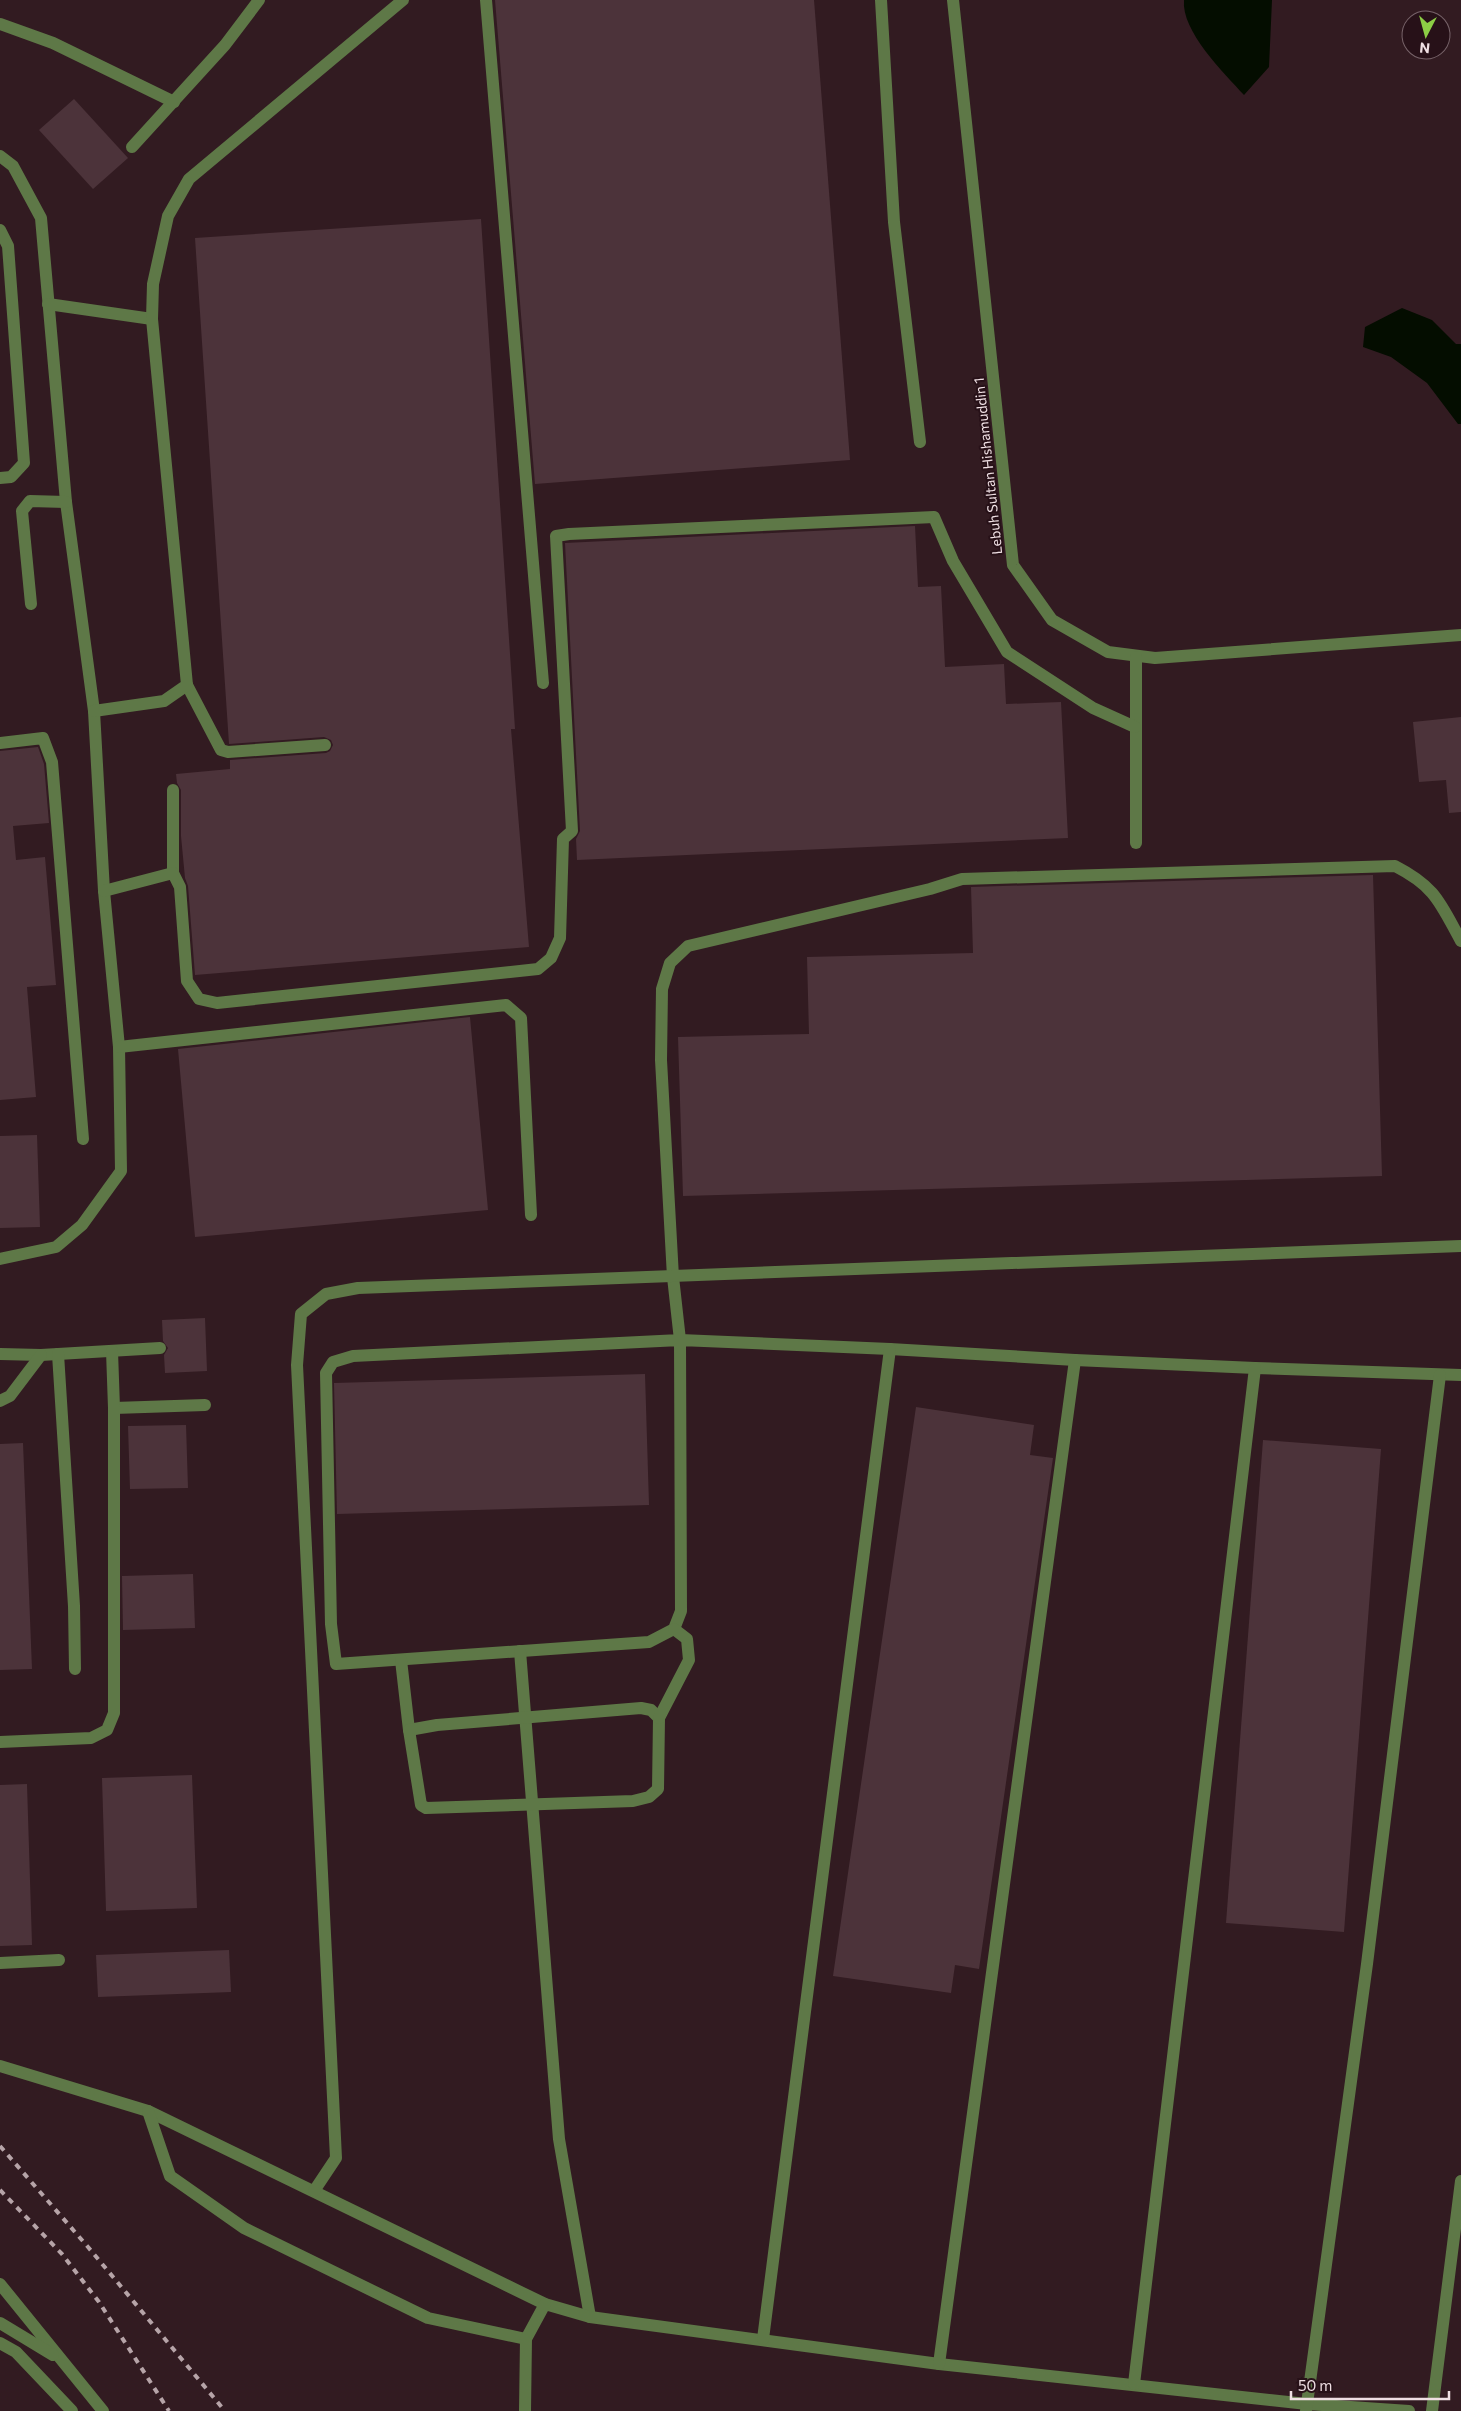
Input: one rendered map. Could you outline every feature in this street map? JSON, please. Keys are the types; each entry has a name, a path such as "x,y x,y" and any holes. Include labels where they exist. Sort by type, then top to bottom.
{"street":[{"path":"132,147 225,45 259,0"},
{"path":"325,744 228,752 221,750 187,685 152,319 153,284 168,216 189,179 403,0"},
{"path":"486,0 543,683"},
{"path":"881,0 894,222 920,442"},
{"name":"Lebuh Sultan Hishamuddin 1","path":"953,0 1013,564 1052,620 1108,652 1155,658 1461,635"},
{"path":"0,24 53,43 174,102"},
{"path":"0,156 13,166 41,218 66,502 94,711 104,891 119,1047 121,1172 82,1225 56,1247 0,1258"},
{"path":"0,230 8,246 24,463 11,477 0,478"},
{"path":"48,304 152,319"},
{"path":"31,604 22,511 30,501 66,502"},
{"path":"173,790 173,873 180,887 188,981 198,998 217,1003 538,969 551,958 560,938 563,839 572,831 556,536 569,534 934,517 953,561 1007,652 1093,708 1135,727"},
{"path":"1136,657 1136,843"},
{"path":"94,711 164,701 187,685"},
{"path":"0,743 44,738 52,762 83,1139"},
{"path":"1461,941 1434,892 1416,876 1396,866 962,879 930,889 688,946 670,963 662,989 661,1060 673,1277 680,1340 681,1611 674,1629 649,1642 336,1664 331,1624 326,1373 333,1362 353,1356 680,1340 890,1349 1075,1360 1461,1375"},
{"path":"104,891 173,873"},
{"path":"119,1047 506,1005 521,1018 531,1215"},
{"path":"314,2191 336,2158 297,1365 301,1314 326,1294 358,1288 1461,1246"},
{"path":"0,1354 41,1355 160,1348"},
{"path":"763,2339 890,1349"},
{"path":"0,1742 91,1738 107,1730 114,1713 114,1408 112,1351"},
{"path":"58,1354 74,1606 76,1669"},
{"path":"0,1401 10,1396 41,1355"},
{"path":"939,2364 1075,1360"},
{"path":"1134,2384 1255,1368"},
{"path":"1307,2407 1367,1964 1440,1375"},
{"path":"114,1408 205,1405"},
{"path":"401,1660 409,1730 421,1805 426,1808 531,1806 633,1801 649,1796 658,1789 659,1718 689,1660 687,1639 674,1629"},
{"path":"520,1651 559,2139 590,2317"},
{"path":"409,1730 437,1725 641,1708 651,1710 659,1718"},
{"path":"0,1963 59,1960"},
{"path":"4,2066 148,2111 545,2304 590,2317 642,2326 763,2339 939,2364 1134,2384 1307,2407 1408,2411"},
{"path":"148,2111 170,2176 244,2228 428,2318 526,2339"},
{"path":"1432,2411 1461,2181"},
{"path":"0,2284 103,2411"},
{"path":"0,2298 26,2317"},
{"path":"525,2411 526,2339 545,2304"},
{"path":"0,2323 61,2360"},
{"path":"0,2343 16,2352 72,2411"}],"shaded area":[{"path":"1184,0 1272,0 1269,67 1244,95 1215,63 1196,38 1189,25"},
{"path":"1402,308 1432,320 1456,344 1461,344 1461,424 1458,424 1427,383 1391,357 1363,347 1365,327"}],"building":[{"path":"495,0 814,0 850,460 535,484"},
{"path":"74,99 128,158 93,189 39,130"},
{"path":"481,219 515,729 511,729 529,947 195,975 188,886 185,878 181,836 181,790 177,783 176,774 230,769 230,760 326,753 330,751 333,745 331,740 324,737 229,744 195,238"},
{"path":"915,526 918,587 941,586 945,667 1004,664 1006,704 1061,702 1068,838 577,860 576,839 580,831 565,543"},
{"path":"1461,717 1461,812 1449,813 1446,780 1419,782 1413,722"},
{"path":"38,747 44,764 49,823 13,826 16,860 45,857 56,985 27,987 36,1097 0,1100 0,751"},
{"path":"1373,875 1382,1176 683,1196 678,1037 809,1034 807,957 973,953 971,887"},
{"path":"470,1017 488,1210 195,1237 178,1049"},
{"path":"37,1135 40,1227 0,1228 0,1136"},
{"path":"205,1318 207,1371 165,1373 164,1355 168,1348 163,1341 162,1320"},
{"path":"645,1374 649,1505 337,1514 334,1383"},
{"path":"916,1407 1034,1425 1030,1455 1053,1458 979,1969 955,1965 951,1993 833,1976"},
{"path":"186,1425 188,1488 130,1489 128,1426"},
{"path":"1263,1440 1381,1449 1344,1932 1226,1923"},
{"path":"23,1443 32,1669 0,1670 0,1444"},
{"path":"193,1574 195,1628 123,1630 122,1576"},
{"path":"192,1775 197,1908 106,1911 102,1778"},
{"path":"27,1784 32,1945 0,1946 0,1785"},
{"path":"229,1950 231,1992 98,1997 96,1955"}],"railway":[{"path":"0,2146 88,2247 225,2411"},
{"path":"0,2190 62,2254 99,2302 169,2411"}]}
